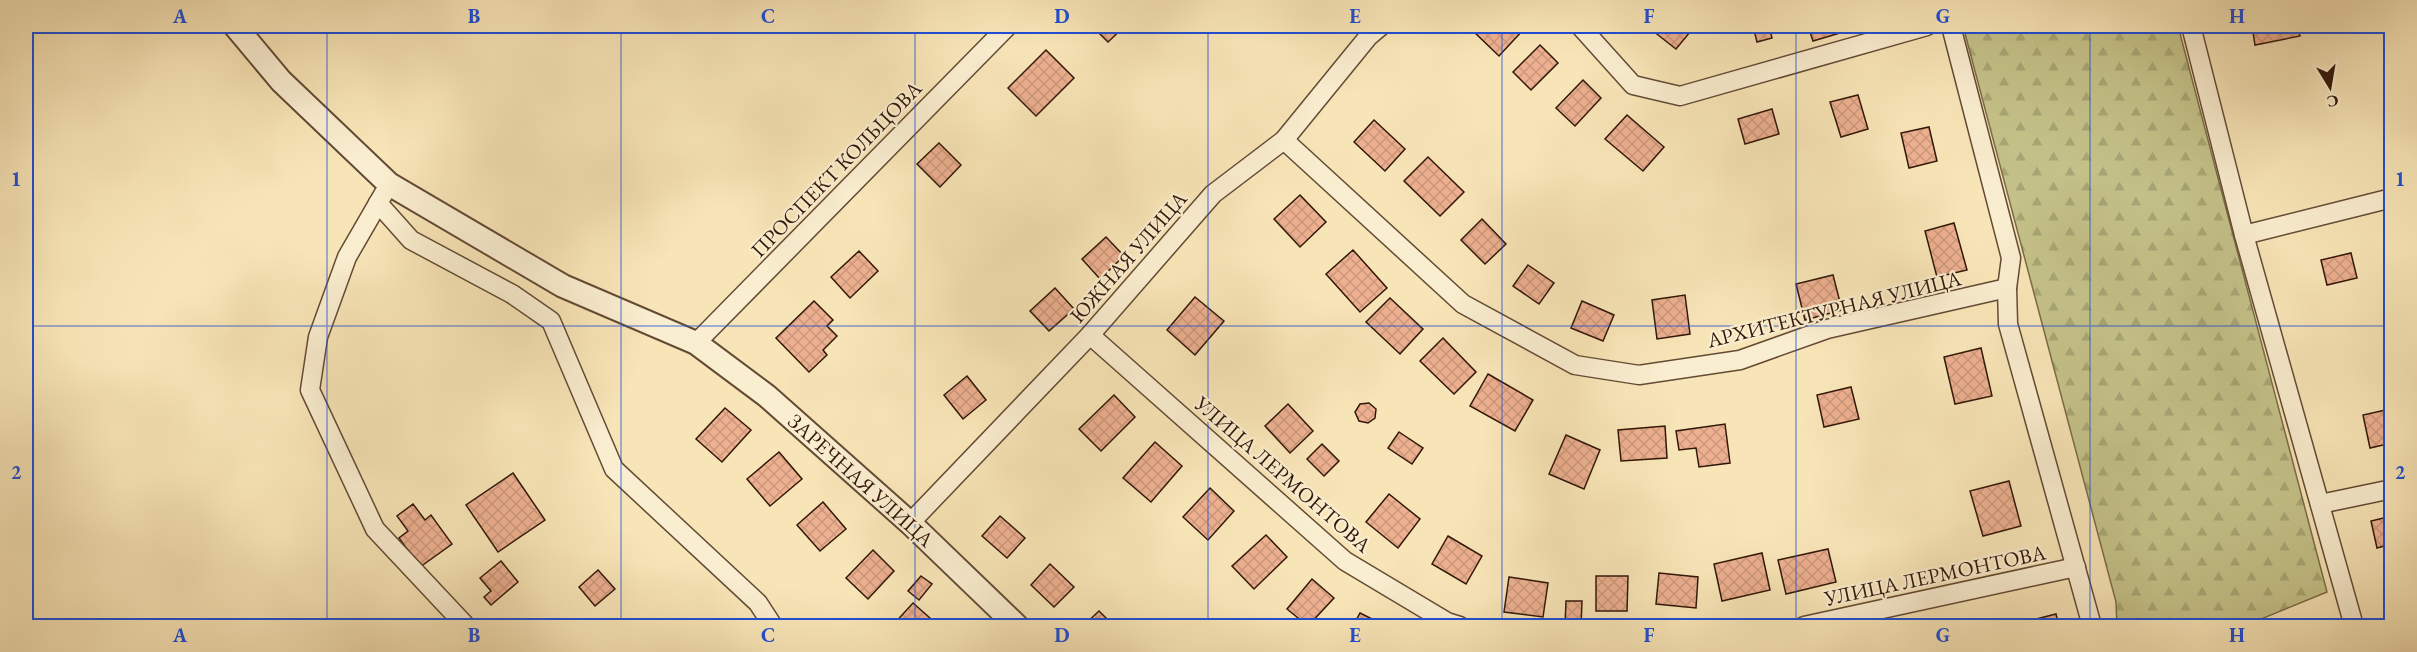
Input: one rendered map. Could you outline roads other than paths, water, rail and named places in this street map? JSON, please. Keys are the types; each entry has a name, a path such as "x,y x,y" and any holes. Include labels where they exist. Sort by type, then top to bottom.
{"street":[{"name":"ЗАРЕЧНАЯ УЛИЦА","path":"235,26 281,81 383,194 563,286 696,343 767,396 910,523 1017,627"},
{"name":"ПРОСПЕКТ КОЛЬЦОВА","path":"696,343 1008,26"},
{"name":"ЮЖНАЯ УЛИЦА","path":"910,523 1090,335 1213,194 1284,140 1368,38 1382,26"},
{"path":"1580,26 1633,85 1680,96 1927,26"},
{"path":"1951,26 2011,258 2007,288 2008,324 2092,627"},
{"path":"2191,26 2244,235 2354,627"},
{"name":"АРХИТЕКТУРНАЯ УЛИЦА","path":"1284,140 1463,304 1575,365 1639,375 1740,360 1827,329 2007,288"},
{"path":"466,627 375,529 310,390 318,337 347,257 383,194 411,240 513,294 551,321 614,469 758,603 773,627"},
{"path":"2244,235 2391,198"},
{"name":"УЛИЦА ЛЕРМОНТОВА","path":"1090,335 1345,561 1447,622 1460,627"},
{"path":"2320,504 2391,489"},
{"name":"УЛИЦА ЛЕРМОНТОВА","path":"1804,627 2076,567"}]}
